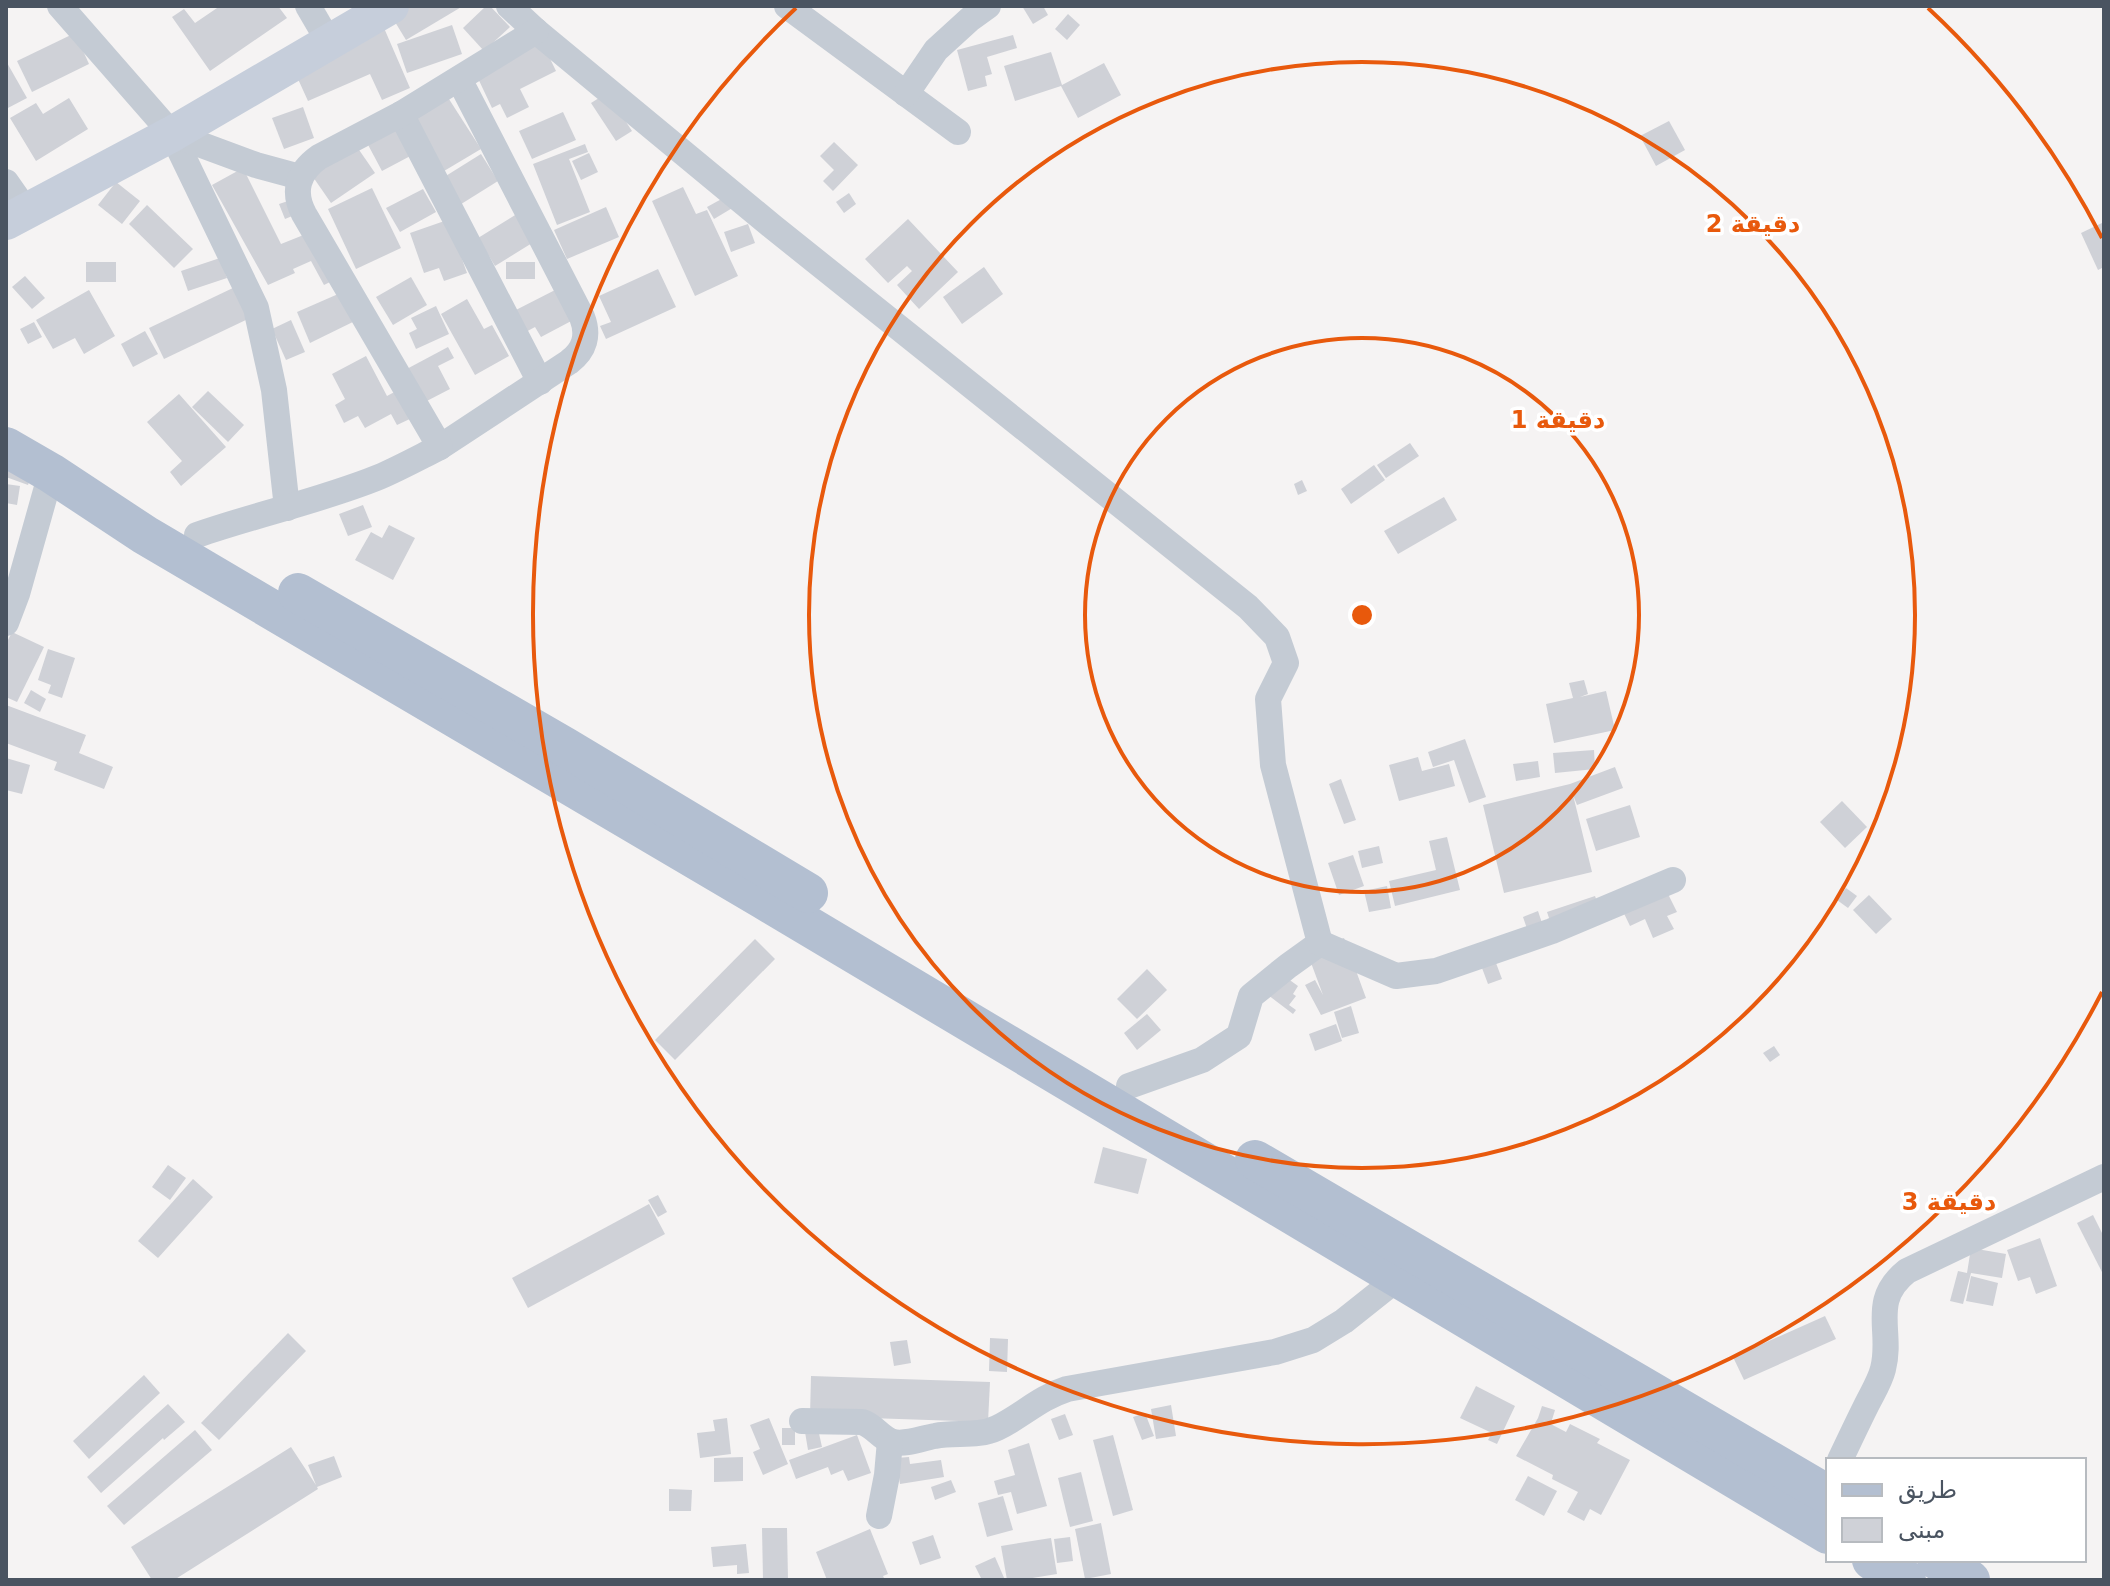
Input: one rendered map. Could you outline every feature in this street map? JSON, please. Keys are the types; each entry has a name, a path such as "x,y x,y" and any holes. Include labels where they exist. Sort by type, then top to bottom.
{"main road":[{"path":"6,427 565,747 1129,1086 1826,1481"},
{"path":"6,447 145,535 750,891 1826,1533"},
{"path":"1875,1562 1906,1580"},
{"path":"1940,1562 1970,1580"}],"street":[{"path":"60,6 172,134 256,308 274,390 287,508"},
{"path":"308,6 329,42"},
{"path":"6,182 17,217 172,134 391,6"},
{"path":"509,6 773,227 1248,607 1277,637 1286,663 1268,699 1273,765 1320,943"},
{"path":"787,6 958,132"},
{"path":"906,94 936,50 988,6"},
{"path":"440,447 304,214 297,193 300,177 319,157 401,114 536,31"},
{"path":"197,535 380,476 440,447 576,357 585,342 585,325 459,79"},
{"path":"401,114 540,382"},
{"path":"172,134 256,165 300,177"},
{"path":"6,623 51,473"},
{"path":"1320,943 1396,976 1436,971 1552,931 1673,880"},
{"path":"1129,1086 1202,1060 1239,1036 1251,996 1320,943"},
{"path":"1841,1458 1883,1367 1883,1310 1893,1284 1907,1271 2104,1177"},
{"path":"802,1421 862,1422 871,1425 890,1441 907,1442 945,1434 983,1432 1067,1389 1275,1352 1313,1340 1344,1321 1398,1278"},
{"path":"879,1516 890,1441"}],"building":[{"path":"220,6 278,6 287,18 210,71 172,17 184,9 195,23"},
{"path":"411,6 463,6 406,40 392,17"},
{"path":"486,6 490,6 510,27 484,51 463,28"},
{"path":"1022,6 1043,6 1048,15 1033,24"},
{"path":"1068,14 1080,25 1067,40 1055,29"},
{"path":"452,25 462,54 407,73 397,44"},
{"path":"384,28 410,88 382,100 370,74 308,101 293,68"},
{"path":"75,33 89,64 32,92 17,61"},
{"path":"1013,35 1017,48 987,57 992,74 985,76 987,86 968,91 957,50"},
{"path":"541,40 556,71 520,89 529,107 507,118 500,104 492,108 475,72"},
{"path":"1051,52 1062,85 1104,63 1121,95 1078,118 1061,86 1015,101 1004,66"},
{"path":"6,61 27,98 6,109"},
{"path":"607,93 632,131 616,141 591,103"},
{"path":"447,96 481,149 444,171 411,118"},
{"path":"69,98 88,129 36,161 10,118 36,103 43,114"},
{"path":"303,107 314,138 284,149 272,118"},
{"path":"563,112 576,140 532,159 519,131"},
{"path":"1669,121 1685,150 1656,166 1640,136"},
{"path":"401,123 416,153 382,171 366,141"},
{"path":"834,142 858,165 833,191 823,181 834,170 820,156"},
{"path":"355,144 375,173 331,203 311,174"},
{"path":"585,144 588,152 569,159 590,212 557,225 533,164"},
{"path":"589,153 598,172 581,180 572,161"},
{"path":"481,154 498,181 458,206 441,179"},
{"path":"243,168 281,244 311,232 336,279 324,285 311,261 293,269 295,273 268,285 212,185"},
{"path":"116,182 140,201 122,224 98,205"},
{"path":"683,187 696,214 707,210 738,276 695,296 652,201"},
{"path":"372,188 401,248 356,269 328,209"},
{"path":"423,189 436,212 400,232 386,208"},
{"path":"849,193 856,204 844,213 836,202"},
{"path":"727,196 734,207 714,219 707,207"},
{"path":"291,200 297,214 285,219 279,204"},
{"path":"147,205 193,249 174,268 129,224"},
{"path":"606,207 619,237 567,259 554,230"},
{"path":"520,212 537,240 495,266 478,238"},
{"path":"453,218 458,248 467,273 444,281 439,268 424,273 410,233"},
{"path":"908,219 958,272 919,309 897,285 912,271 907,266 888,283 865,259"},
{"path":"2104,222 2104,267 2098,270 2081,233"},
{"path":"748,224 755,243 731,252 724,232"},
{"path":"220,258 227,278 188,291 181,271"},
{"path":"86,262 116,262 116,282 86,282"},
{"path":"506,262 535,262 535,279 506,279"},
{"path":"984,267 1003,294 962,324 943,297"},
{"path":"658,269 676,307 606,339 600,326 611,322 599,296"},
{"path":"25,276 45,298 32,309 12,287"},
{"path":"411,277 427,305 393,325 376,297"},
{"path":"235,287 250,318 164,359 149,328"},
{"path":"559,288 575,319 541,337 535,327 522,334 510,313"},
{"path":"89,290 115,336 84,354 75,338 53,349 36,320"},
{"path":"345,291 361,318 310,343 297,312"},
{"path":"467,299 484,329 492,325 509,356 475,375 441,314"},
{"path":"436,306 449,334 416,349 409,333 417,329 411,318"},
{"path":"291,320 305,352 286,360 272,329"},
{"path":"34,322 42,337 28,344 20,329"},
{"path":"145,331 158,354 133,367 121,344"},
{"path":"448,347 454,358 438,366 450,389 421,404 403,371"},
{"path":"366,356 387,396 400,389 414,417 397,425 391,414 365,428 358,416 344,423 335,405 345,399 332,374"},
{"path":"208,391 244,425 228,442 192,407"},
{"path":"179,394 226,447 181,486 170,472 182,461 147,422"},
{"path":"1410,443 1419,456 1386,478 1377,465"},
{"path":"6,455 35,465 28,485 6,477"},
{"path":"1374,465 1385,480 1351,504 1341,489"},
{"path":"1302,480 1307,491 1298,495 1294,484"},
{"path":"6,484 20,486 17,505 6,503"},
{"path":"1444,497 1457,520 1398,554 1384,531"},
{"path":"363,505 372,527 348,536 339,514"},
{"path":"389,525 415,538 393,580 355,560 371,532 382,538"},
{"path":"12,632 44,647 17,702 6,697 6,644"},
{"path":"48,649 75,658 62,698 48,693 51,685 38,680"},
{"path":"1584,680 1588,694 1580,697 1606,691 1615,730 1554,743 1546,704 1573,698 1569,683"},
{"path":"31,690 46,699 40,712 24,703"},
{"path":"6,705 86,735 79,753 113,767 104,789 54,770 57,762 6,743"},
{"path":"1465,739 1486,797 1469,803 1454,760 1433,767 1428,752"},
{"path":"1594,750 1595,769 1555,773 1553,753"},
{"path":"1418,757 1422,771 1449,764 1455,786 1399,801 1389,765"},
{"path":"6,758 30,765 22,794 6,790"},
{"path":"1538,761 1540,777 1516,781 1513,764"},
{"path":"1615,767 1623,788 1577,805 1573,795 1592,872 1504,893 1483,805 1570,784"},
{"path":"1341,779 1356,820 1344,824 1329,784"},
{"path":"1842,801 1867,827 1845,848 1820,822"},
{"path":"1630,805 1640,837 1596,851 1586,819"},
{"path":"1447,837 1460,890 1395,906 1389,881 1436,870 1429,841"},
{"path":"1379,846 1383,863 1362,868 1358,851"},
{"path":"1353,855 1364,886 1339,895 1328,863"},
{"path":"1387,886 1391,908 1369,912 1364,891"},
{"path":"1665,888 1677,912 1667,916 1674,929 1653,938 1645,919 1630,926 1619,903"},
{"path":"1846,888 1857,896 1848,908 1837,900"},
{"path":"1869,895 1892,919 1876,934 1853,910"},
{"path":"1595,896 1603,919 1555,936 1547,912"},
{"path":"1538,911 1549,944 1534,949 1523,917"},
{"path":"1344,938 1366,998 1321,1015 1305,985 1315,980 1323,995 1307,952"},
{"path":"755,939 775,959 675,1060 655,1040"},
{"path":"1496,963 1502,979 1488,984 1482,968"},
{"path":"1273,968 1298,986 1293,994 1296,996 1289,1005 1296,1010 1293,1014 1259,988"},
{"path":"1147,969 1167,990 1137,1019 1117,999"},
{"path":"1351,1006 1359,1033 1342,1038 1334,1012"},
{"path":"1147,1014 1161,1030 1137,1050 1124,1033"},
{"path":"1336,1024 1342,1041 1315,1051 1309,1034"},
{"path":"1774,1046 1780,1055 1770,1062 1763,1053"},
{"path":"1103,1147 1147,1159 1138,1194 1094,1183"},
{"path":"168,1165 186,1178 170,1200 152,1187"},
{"path":"193,1179 213,1197 158,1258 138,1241"},
{"path":"658,1195 667,1212 658,1217 648,1200"},
{"path":"649,1204 665,1234 528,1308 512,1278"},
{"path":"2093,1215 2104,1237 2104,1276 2077,1223"},
{"path":"2040,1238 2057,1286 2036,1294 2030,1277 2018,1281 2007,1250"},
{"path":"1971,1248 2006,1254 2002,1278 1971,1273 1963,1304 1950,1301 1958,1271 1967,1273"},
{"path":"1971,1276 1998,1283 1993,1306 1966,1301"},
{"path":"1825,1316 1836,1339 1744,1380 1733,1357"},
{"path":"288,1333 306,1351 219,1440 201,1423"},
{"path":"990,1338 1008,1339 1007,1372 989,1371"},
{"path":"907,1340 911,1363 894,1366 890,1342"},
{"path":"144,1375 160,1393 89,1459 73,1441"},
{"path":"811,1376 990,1382 988,1422 810,1416"},
{"path":"1476,1386 1515,1406 1497,1444 1488,1440 1492,1433 1460,1418"},
{"path":"168,1404 185,1422 101,1493 87,1477"},
{"path":"1171,1405 1176,1436 1156,1439 1151,1409"},
{"path":"1542,1406 1555,1410 1551,1423 1543,1420 1566,1432 1570,1424 1600,1439 1597,1443 1630,1460 1601,1515 1590,1509 1584,1521 1567,1512 1578,1492 1516,1456"},
{"path":"1145,1413 1154,1436 1142,1440 1133,1417"},
{"path":"1065,1414 1073,1435 1059,1440 1051,1419"},
{"path":"727,1418 731,1454 700,1458 697,1433 715,1431 713,1420"},
{"path":"769,1418 788,1464 763,1475 753,1452 760,1449 750,1425"},
{"path":"782,1428 795,1428 795,1445 782,1445"},
{"path":"818,1429 822,1447 808,1450 805,1432"},
{"path":"195,1430 212,1450 124,1525 107,1506"},
{"path":"857,1435 871,1473 848,1481 843,1470 831,1475 828,1467 796,1479 789,1460"},
{"path":"1113,1435 1133,1510 1113,1516 1093,1440"},
{"path":"1029,1443 1047,1506 1017,1514 1011,1492 998,1495 994,1481 1015,1475 1008,1450"},
{"path":"291,1447 316,1485 308,1465 334,1456 342,1477 317,1487 174,1580 152,1580 131,1547"},
{"path":"743,1457 743,1481 714,1482 714,1458"},
{"path":"909,1457 910,1464 941,1460 944,1477 900,1484 896,1458"},
{"path":"1081,1472 1093,1521 1070,1527 1058,1478"},
{"path":"1528,1476 1557,1491 1544,1516 1515,1500"},
{"path":"951,1480 956,1492 935,1500 931,1487"},
{"path":"669,1489 692,1490 691,1511 669,1511"},
{"path":"1003,1496 1013,1530 987,1537 978,1503"},
{"path":"1101,1523 1111,1574 1085,1579 1075,1529"},
{"path":"762,1528 787,1528 788,1580 763,1580"},
{"path":"870,1529 888,1574 883,1576 885,1580 827,1580 816,1552"},
{"path":"933,1535 941,1558 920,1565 912,1542"},
{"path":"1070,1537 1073,1561 1057,1563 1054,1539"},
{"path":"1051,1538 1057,1574 1007,1580 1001,1546"},
{"path":"746,1544 749,1573 737,1574 737,1565 713,1567 711,1547"},
{"path":"995,1557 1005,1580 982,1580 975,1566"}]}
